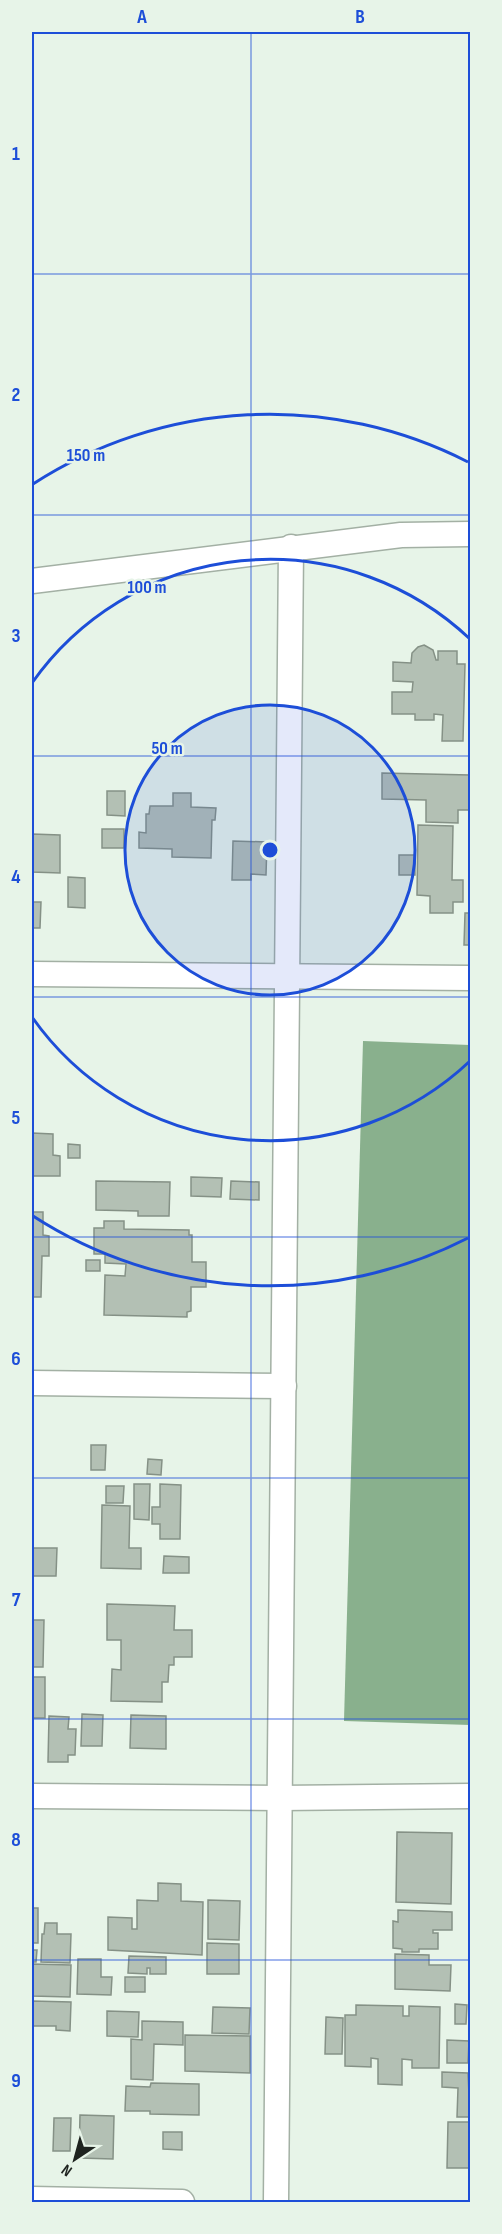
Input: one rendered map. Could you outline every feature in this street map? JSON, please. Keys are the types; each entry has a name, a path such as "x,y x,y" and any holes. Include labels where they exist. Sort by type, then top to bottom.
{"street":[{"path":"32,581 401,535 471,534"},
{"path":"276,2202 291,547"},
{"path":"32,974 471,978"},
{"path":"32,1383 284,1386"},
{"path":"32,1796 280,1798 471,1796"},
{"path":"32,2199 182,2202"}],"shaded area":[{"path":"363,1041 470,1045 470,1725 344,1721"}],"building":[{"path":"424,645 433,650 436,660 438,660 438,651 457,651 457,664 465,664 463,741 442,741 443,715 434,714 434,720 415,720 415,714 392,714 392,692 412,692 413,682 393,681 393,662 411,663 412,653"},
{"path":"382,773 470,775 470,810 458,810 458,823 426,822 426,800 382,799"},
{"path":"107,791 125,791 125,816 107,815"},
{"path":"173,793 191,793 191,807 216,808 215,820 212,820 211,858 172,857 172,849 139,848 139,832 146,833 146,814 149,814 150,806 173,806"},
{"path":"418,825 453,826 452,880 463,880 463,902 453,902 453,913 430,913 430,896 417,895"},
{"path":"102,829 124,829 124,848 102,848"},
{"path":"32,834 60,835 60,873 32,872"},
{"path":"233,841 267,842 266,875 251,874 251,880 232,880"},
{"path":"399,855 415,855 415,875 399,875"},
{"path":"68,877 85,878 85,908 68,907"},
{"path":"32,902 41,902 40,928 32,928"},
{"path":"465,913 470,913 470,945 464,945"},
{"path":"32,1133 53,1134 53,1155 60,1156 60,1176 32,1176"},
{"path":"68,1144 80,1145 80,1158 68,1158"},
{"path":"191,1177 222,1178 221,1197 191,1196"},
{"path":"96,1181 170,1182 169,1216 138,1216 138,1211 96,1210"},
{"path":"231,1181 259,1182 259,1200 230,1199"},
{"path":"32,1212 43,1212 43,1235 49,1236 49,1256 42,1256 41,1297 32,1297"},
{"path":"104,1221 124,1221 124,1229 189,1230 189,1235 192,1235 192,1262 206,1262 206,1287 191,1287 191,1311 187,1312 187,1317 104,1315 105,1275 125,1276 126,1264 105,1263 105,1254 94,1254 94,1228 104,1228"},
{"path":"86,1260 100,1260 100,1271 86,1271"},
{"path":"91,1445 106,1445 105,1470 91,1470"},
{"path":"148,1459 162,1460 161,1475 147,1474"},
{"path":"134,1484 150,1484 149,1520 134,1519"},
{"path":"160,1484 181,1485 180,1539 160,1539 160,1524 152,1524 152,1507 160,1507"},
{"path":"106,1486 124,1486 123,1503 106,1503"},
{"path":"102,1505 130,1506 129,1548 141,1548 141,1569 101,1568"},
{"path":"32,1548 57,1548 56,1576 32,1576"},
{"path":"164,1556 189,1557 189,1573 163,1573"},
{"path":"107,1604 175,1606 174,1630 192,1630 192,1657 174,1657 174,1665 169,1665 168,1682 162,1682 162,1702 111,1701 112,1669 121,1670 121,1640 107,1640"},
{"path":"32,1620 44,1620 43,1667 32,1667"},
{"path":"32,1677 45,1677 45,1718 32,1718"},
{"path":"82,1714 103,1715 102,1746 81,1746"},
{"path":"131,1715 166,1716 166,1749 130,1748"},
{"path":"49,1716 69,1717 68,1729 76,1729 75,1755 68,1755 68,1762 48,1762"},
{"path":"397,1832 452,1833 451,1904 396,1902"},
{"path":"158,1883 181,1884 181,1901 203,1902 202,1955 108,1950 108,1917 132,1918 132,1929 137,1929 137,1900 158,1901"},
{"path":"208,1900 240,1901 239,1940 208,1939"},
{"path":"32,1908 38,1908 38,1943 32,1943"},
{"path":"398,1910 452,1912 452,1930 433,1930 433,1933 438,1933 438,1949 402,1952 402,1949 393,1948 393,1921 398,1922"},
{"path":"45,1923 57,1923 57,1934 71,1934 70,1963 41,1962 42,1934 44,1934"},
{"path":"207,1943 239,1944 239,1974 207,1974"},
{"path":"32,1950 37,1950 36,1962 32,1962"},
{"path":"395,1954 429,1955 429,1965 451,1965 450,1991 395,1989"},
{"path":"129,1956 166,1957 166,1974 150,1974 150,1968 147,1968 147,1974 128,1973"},
{"path":"78,1959 101,1959 101,1977 112,1977 111,1995 77,1994"},
{"path":"32,1964 71,1965 70,1997 32,1996"},
{"path":"125,1977 145,1977 145,1992 125,1992"},
{"path":"32,2001 71,2002 70,2031 56,2030 56,2026 32,2026"},
{"path":"455,2004 467,2005 466,2024 455,2024"},
{"path":"356,2005 403,2006 403,2016 409,2016 409,2006 440,2007 439,2068 412,2068 412,2060 402,2059 402,2085 378,2084 378,2059 371,2058 371,2067 345,2066 345,2015 356,2015"},
{"path":"213,2007 250,2008 249,2034 212,2033"},
{"path":"107,2011 139,2012 138,2037 107,2036"},
{"path":"326,2017 343,2018 342,2054 325,2054"},
{"path":"142,2021 183,2022 183,2045 154,2044 153,2080 131,2079 131,2039 142,2040"},
{"path":"185,2035 250,2036 250,2073 185,2071"},
{"path":"447,2040 469,2041 468,2063 447,2063"},
{"path":"442,2072 468,2073 470,2117 457,2117 458,2088 442,2087"},
{"path":"151,2083 199,2084 199,2115 125,2111 126,2086 150,2087"},
{"path":"80,2115 114,2116 113,2159 79,2158"},
{"path":"54,2118 71,2118 70,2151 53,2151"},
{"path":"448,2122 470,2122 470,2168 447,2168"},
{"path":"163,2132 182,2132 182,2150 163,2149"}]}
